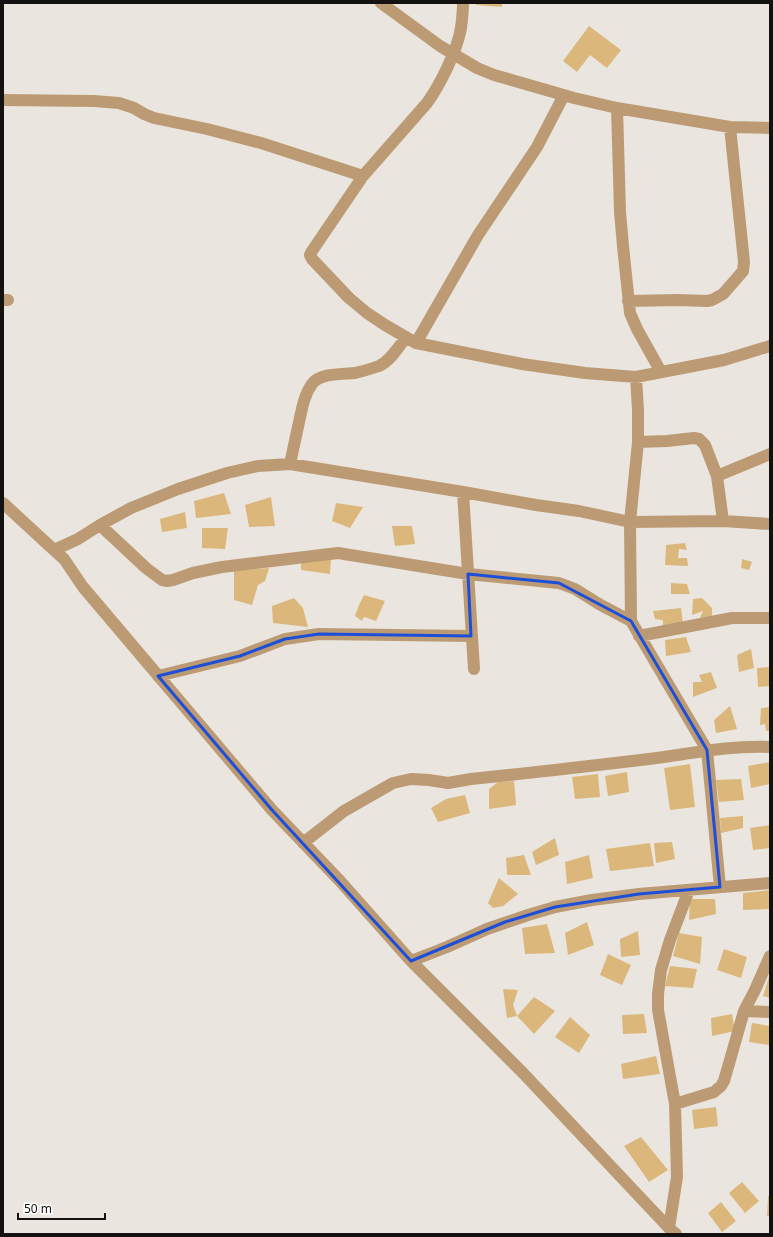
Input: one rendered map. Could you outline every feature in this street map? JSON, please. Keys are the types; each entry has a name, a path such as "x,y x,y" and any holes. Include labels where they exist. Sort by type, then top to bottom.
{"street":[{"path":"381,3 440,46 478,68 494,75 617,108 730,127 770,128"},
{"path":"463,3 461,29 453,54 435,92 363,176 312,251 311,257 349,298 367,313 411,340 522,364 585,373 636,377 724,360 770,346"},
{"path":"290,464 305,399 311,385 319,378 333,374 369,370 380,365 411,340 478,235 537,147 564,95"},
{"path":"3,100 94,100 119,103 134,108 154,118 261,143 363,176"},
{"path":"617,108 621,219 628,301 633,321 661,372"},
{"path":"628,301 712,300 723,294 742,271 744,262 730,127"},
{"path":"636,377 638,442 630,522 631,621 707,750 720,887"},
{"path":"638,442 694,438 699,439 705,445 717,476 722,521"},
{"path":"717,476 770,454"},
{"path":"54,550 78,539 100,525 152,499 201,481 258,466 290,464 579,511 630,522 722,521 770,524"},
{"path":"463,492 474,669"},
{"path":"3,503 64,559 83,587 272,810 340,881 411,961 523,1073 672,1231"},
{"path":"100,525 146,568 162,580 167,581 193,573 222,567 338,553 468,574 559,583 575,589 631,621"},
{"path":"639,636 732,618 770,618"},
{"path":"158,676 240,656 285,639 319,634 471,636"},
{"path":"303,842 344,812 387,785 398,781 411,779 455,783 471,779 574,768 707,750 742,747 770,747"},
{"path":"411,961 447,947 487,928 554,907 639,894 770,883"},
{"path":"672,1231 677,1178 675,1104 658,1010 658,994 661,970 670,940 689,890"},
{"path":"675,1104 714,1092 721,1086 724,1081 744,1011 770,956"},
{"path":"744,1011 770,1012"}],"highlighted area":[{"path":"468,574 559,583 631,621 707,750 720,887 639,894 555,907 505,922 411,961 272,810 158,676 240,656 285,639 319,634 471,636"}],"building":[{"path":"476,3 502,3 502,7 476,5"},
{"path":"589,26 621,50 607,68 590,55 577,72 563,61"},
{"path":"224,493 231,514 196,518 194,501"},
{"path":"271,497 275,526 249,527 245,505"},
{"path":"336,503 363,507 350,528 332,521"},
{"path":"185,512 187,528 162,532 160,519"},
{"path":"392,526 412,526 415,544 395,546"},
{"path":"202,528 228,528 225,549 202,548"},
{"path":"685,543 687,550 679,549 678,558 687,558 688,566 665,565 666,545"},
{"path":"331,558 330,574 301,570 301,561"},
{"path":"742,559 752,562 749,570 741,568"},
{"path":"269,568 265,581 258,585 252,605 234,600 234,571"},
{"path":"671,583 687,584 690,594 671,594"},
{"path":"364,595 385,601 376,621 364,617 362,621 355,616"},
{"path":"294,598 303,608 308,627 273,623 272,606"},
{"path":"702,598 712,608 712,617 700,618 703,611 692,615 693,599"},
{"path":"681,608 683,624 663,626 663,620 655,619 653,611"},
{"path":"686,637 691,652 666,656 665,640"},
{"path":"751,649 754,668 739,672 737,655"},
{"path":"770,667 770,686 758,687 757,668"},
{"path":"711,672 717,688 693,697 693,682 702,682 699,675"},
{"path":"730,706 737,729 716,733 714,720"},
{"path":"770,707 770,731 766,731 765,724 760,725 761,708"},
{"path":"770,762 770,784 751,788 748,766"},
{"path":"690,764 695,807 670,810 664,768"},
{"path":"627,772 629,792 608,796 605,776"},
{"path":"598,774 600,797 575,799 572,777"},
{"path":"741,779 744,800 719,802 716,780"},
{"path":"514,781 516,805 489,809 489,789 498,782"},
{"path":"465,795 470,813 438,822 431,808 446,799"},
{"path":"743,816 743,828 721,833 720,818"},
{"path":"770,825 770,848 753,850 750,828"},
{"path":"555,838 559,855 536,865 532,852"},
{"path":"672,842 675,859 656,863 654,843"},
{"path":"650,843 654,866 610,871 606,849"},
{"path":"524,855 531,875 507,875 506,858"},
{"path":"589,855 593,878 567,884 565,862"},
{"path":"499,878 518,894 503,906 493,908 488,903"},
{"path":"770,890 770,909 743,910 743,893"},
{"path":"690,899 715,899 716,914 689,920"},
{"path":"587,922 594,945 568,955 565,933"},
{"path":"547,924 555,953 525,954 522,928"},
{"path":"638,931 640,955 621,957 620,939"},
{"path":"679,933 702,937 700,964 673,956"},
{"path":"724,949 747,957 741,978 717,970"},
{"path":"608,954 631,965 622,985 600,975"},
{"path":"670,966 697,969 693,988 665,986"},
{"path":"770,974 770,998 763,996"},
{"path":"503,989 518,990 513,1005 517,1016 507,1018"},
{"path":"534,997 555,1011 534,1034 517,1016"},
{"path":"644,1014 647,1033 623,1034 622,1015"},
{"path":"732,1014 735,1031 712,1036 711,1018"},
{"path":"570,1017 590,1035 579,1053 555,1037"},
{"path":"752,1023 770,1026 769,1045 749,1042"},
{"path":"656,1056 660,1074 623,1079 621,1064"},
{"path":"716,1107 718,1126 694,1129 692,1110"},
{"path":"641,1137 668,1170 649,1182 624,1146"},
{"path":"742,1182 759,1201 745,1213 729,1193"},
{"path":"768,1196 770,1196 770,1216 767,1216"},
{"path":"721,1202 736,1221 722,1232 708,1213"}]}
